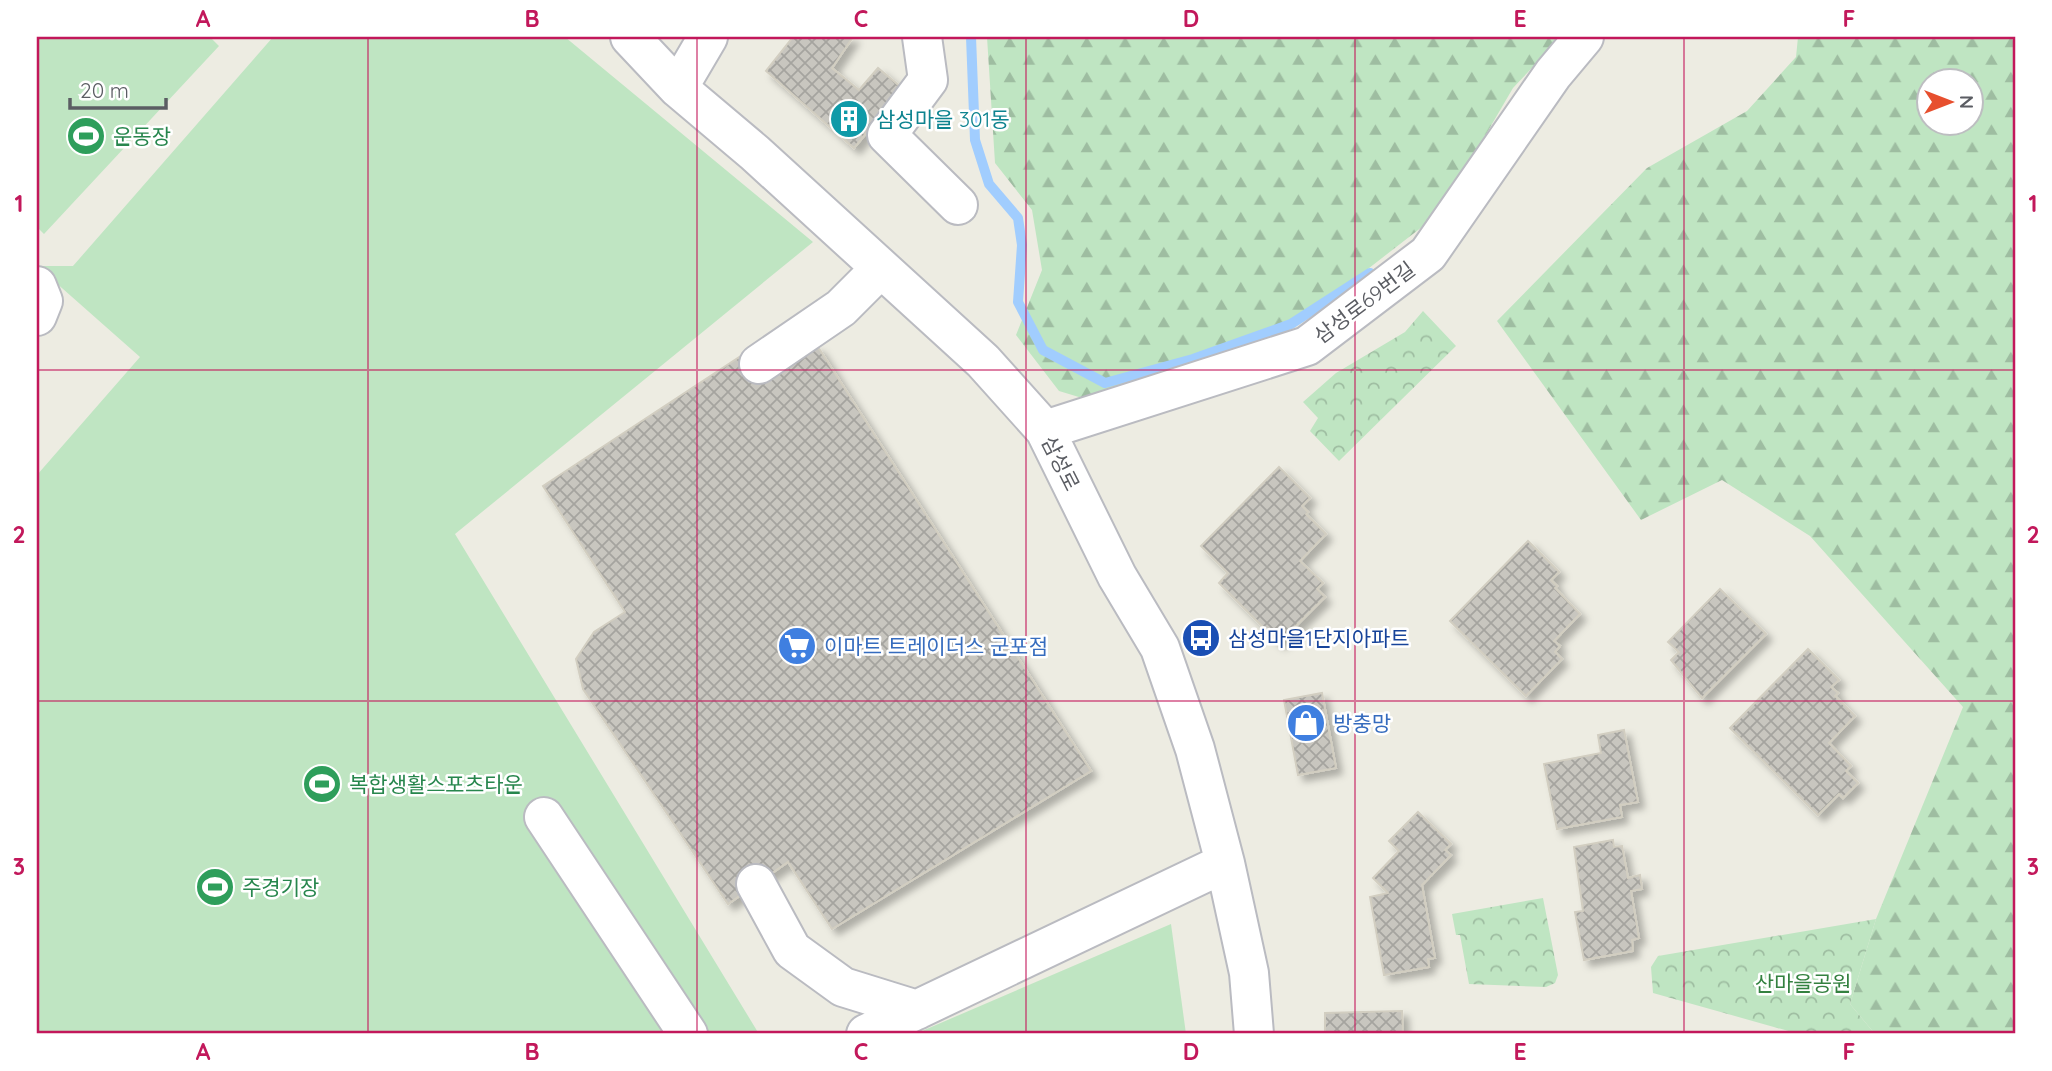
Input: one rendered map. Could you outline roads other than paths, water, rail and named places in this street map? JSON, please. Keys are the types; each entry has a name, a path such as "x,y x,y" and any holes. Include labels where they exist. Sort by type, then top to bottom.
{"street":[{"name":"삼성로","path":"630,37 678,88 983,361 1045,430 1117,576 1160,648 1195,749 1248,973 1254,1034"},
{"path":"678,88 708,37"},
{"path":"922,37 928,80 887,135 958,205"},
{"name":"삼성로69번길","path":"1045,430 1307,346 1428,254 1553,74 1584,37"},
{"path":"759,364 841,308 881,268"},
{"path":"37,286 43,301 37,316"},
{"path":"544,817 688,1034"},
{"path":"866,1034 1224,863"},
{"path":"756,884 792,950 843,987 917,1010"}],"waterway":[{"path":"971,37 975,140 989,184 1018,218 1022,245 1018,302 1043,350 1105,383 1193,359 1291,324 1370,273"}],"place":[{"name":"삼성마을 301동","path":"849,119"},
{"name":"운동장","path":"86,136"},
{"name":"삼성마을1단지아파트","path":"1201,638"},
{"name":"이마트 트레이더스 군포점","path":"797,646"},
{"name":"방충망","path":"1306,723"},
{"name":"복합생활스포츠타운","path":"322,784"},
{"name":"주경기장","path":"215,887"}],"park label":[{"name":"산마을공원","path":"1803,983"}]}
